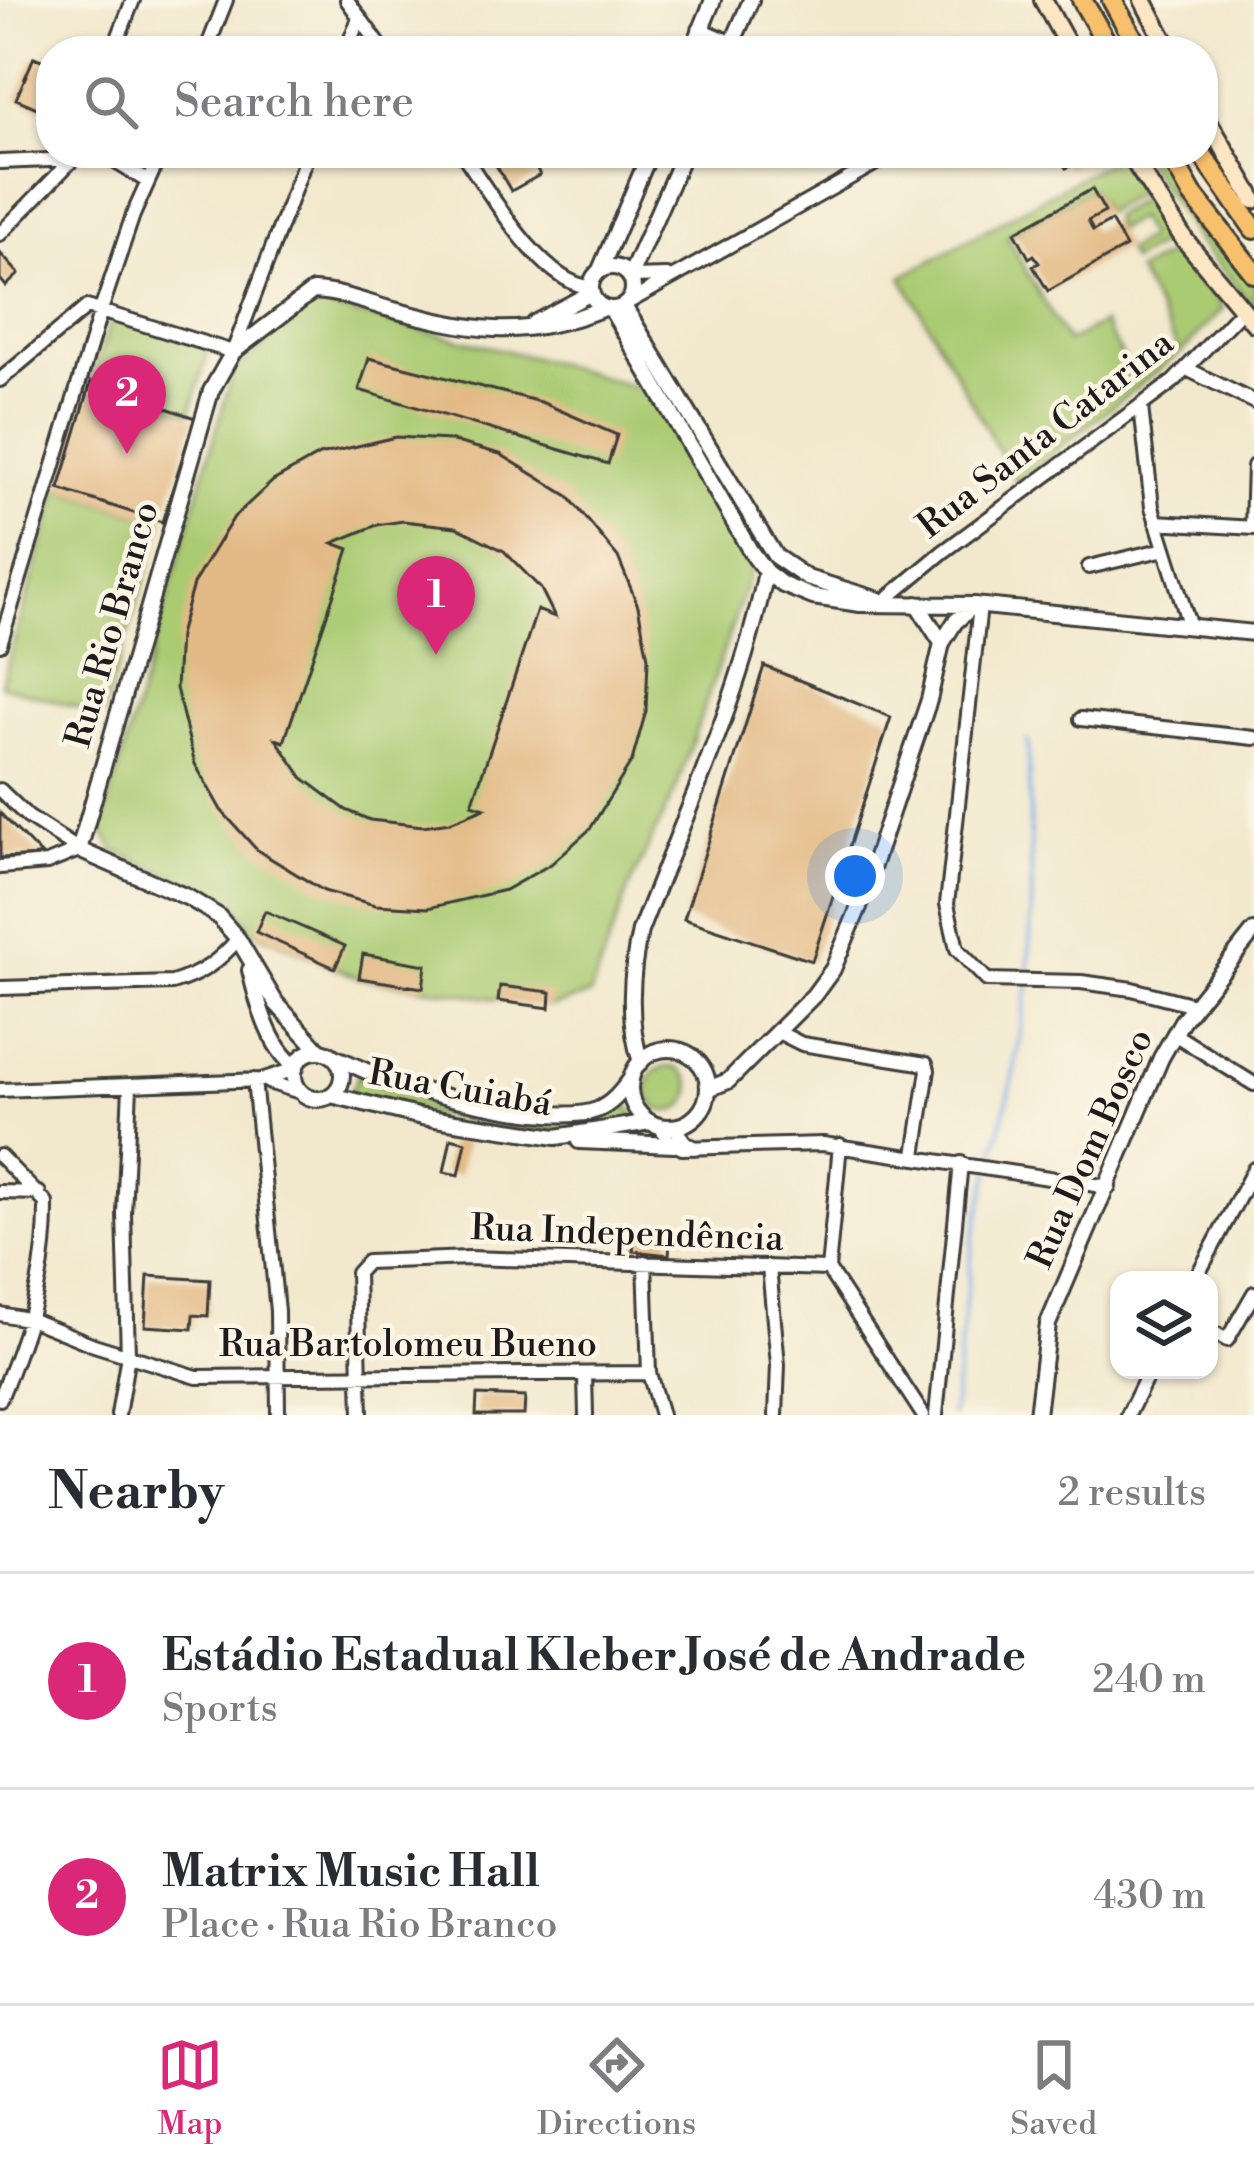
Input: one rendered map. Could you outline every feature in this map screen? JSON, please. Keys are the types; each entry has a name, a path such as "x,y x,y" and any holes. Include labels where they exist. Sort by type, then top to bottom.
{"main road":[{"path":"1043,0 1063,36"},
{"path":"1082,0 1102,36"},
{"path":"1112,0 1132,36"},
{"path":"1143,0 1162,36"},
{"path":"1218,138 1254,200"},
{"path":"1139,168 1184,239 1248,317"},
{"path":"1177,168 1254,274"},
{"path":"1211,168 1254,229"}],"street":[{"path":"119,36 133,0"},
{"path":"212,36 226,0"},
{"path":"347,0 372,36"},
{"path":"697,36 712,0"},
{"path":"736,36 751,0"},
{"path":"351,36 358,18"},
{"path":"700,29 712,36"},
{"path":"0,162 36,159"},
{"path":"0,234 65,168"},
{"path":"126,168 147,181"},
{"path":"0,644 101,310 154,168"},
{"path":"233,352 302,168"},
{"path":"473,168 530,247 569,283 617,306 775,556 807,578 884,602"},
{"path":"524,328 591,290 644,168"},
{"path":"630,277 677,168"},
{"path":"233,352 313,290 466,329 567,322 617,306 867,168"},
{"path":"600,270 620,268 630,277 634,290 617,306"},
{"path":"630,277 675,274"},
{"path":"617,306 766,572 792,590 860,604 977,606 1254,633"},
{"path":"0,380 87,307 233,352"},
{"name":"Rua Santa Catarina","path":"884,602 1141,407 1248,317"},
{"name":"Rua Rio Branco","path":"80,850 211,392 233,352"},
{"path":"1186,369 1254,402"},
{"path":"1141,407 1149,492 1190,627"},
{"path":"1156,523 1253,528 1254,466"},
{"path":"1089,567 1165,549"},
{"path":"641,1062 634,1015 640,931 708,757 758,611 766,572"},
{"path":"916,604 942,643"},
{"path":"708,1089 728,1081 814,995 848,938 929,700 942,643 955,622 977,606"},
{"path":"977,606 947,904 957,949 987,980 1081,982 1194,1005"},
{"path":"1081,719 1254,738"},
{"path":"0,790 12,805 80,850 204,905 238,939 288,1018 327,1054 342,1077 331,1095 316,1099 257,1080"},
{"path":"0,867 47,863 80,850"},
{"name":"Rua Dom Bosco","path":"1037,1415 1048,1324 1161,1058 1194,1005 1254,931"},
{"path":"0,988 172,983 200,975 238,939"},
{"path":"248,959 255,995 286,1060 295,1068 296,1085 303,1093"},
{"path":"778,1032 802,1044 926,1064 915,1155"},
{"path":"1174,1034 1254,1084"},
{"path":"662,1125 695,1118 707,1100 702,1066 684,1052 661,1050 641,1062 632,1079 634,1103 662,1125 695,1149"},
{"path":"0,1090 257,1080 295,1068 305,1055 327,1054"},
{"name":"Rua Cuiabá","path":"327,1054 402,1085 546,1114 598,1109 632,1079"},
{"path":"257,1080 280,1376 278,1415"},
{"path":"118,1415 128,1355 124,1213 130,1087"},
{"name":"Rua Cuiabá","path":"331,1095 368,1107 556,1137 662,1125"},
{"path":"662,1125 674,1145"},
{"path":"556,1137 695,1149 840,1145 1109,1187"},
{"path":"828,1269 840,1145"},
{"path":"0,1156 46,1203 32,1321 0,1399"},
{"path":"936,1415 961,1163"},
{"path":"1201,1271 1248,1194 1254,1169"},
{"path":"0,1192 39,1192"},
{"name":"Rua Independência","path":"362,1415 357,1273 367,1262 469,1258 828,1269 923,1415"},
{"path":"645,1262 649,1373 661,1415"},
{"path":"769,1267 778,1365 776,1415"},
{"path":"1218,1335 1227,1340 1254,1293"},
{"name":"Rua Bartolomeu Bueno","path":"0,1314 196,1377 649,1373"},
{"path":"585,1375 586,1415"},
{"path":"1128,1415 1146,1379"}],"green space":[{"path":"1097,168 1125,168 1139,192 1105,212 1091,189 1007,237 1067,342 1103,323 1132,374 1178,348 1137,271 1178,249 1223,308 1183,351 1016,482 902,277"},
{"path":"1150,168 1167,168 1254,282 1254,306 1200,244"},
{"path":"1143,198 1171,238 1131,261 1126,251 1148,237 1137,218 1116,230 1112,217"},
{"path":"323,306 548,361 648,391 752,568 676,789 629,887 590,995 550,1007 359,978 251,930 236,904 115,851 101,829 233,372 302,311"},
{"path":"112,316 210,347 190,413 91,382"},
{"path":"59,489 162,522 103,715 1,685"},
{"path":"669,1067 685,1073 691,1089 685,1105 669,1111 653,1105 647,1089 653,1073"},
{"path":"359,1074 445,1107 515,1123 579,1125 603,1117 625,1100 635,1117 603,1129 573,1132 509,1128 348,1096"}],"building":[{"path":"34,57 36,58 36,108 16,99"},
{"path":"498,168 536,168 540,175 511,191"},
{"path":"1092,189 1105,212 1088,221 1093,231 1111,221 1126,247 1048,291 1033,266 1039,263 1034,255 1029,258 1015,232"},
{"path":"0,253 19,274 6,286 0,279"},
{"path":"369,358 541,402 617,435 608,464 359,390"},
{"path":"91,382 195,418 162,522 59,489"},
{"path":"396,437 449,440 500,454 568,496 618,557 638,606 648,658 646,711 632,761 590,829 551,864 505,890 428,908 375,905 324,891 257,850 221,810 195,764 176,688 179,635 193,584 234,517 273,481 319,455","holes":["403,521 456,527 504,551 541,589 555,617 537,610 472,804 485,808 450,822 423,826 370,820 346,810 303,778 276,739 284,742 349,549 333,543 377,525"]},
{"path":"764,666 891,717 812,961 684,919"},
{"path":"0,813 42,856 0,858"},
{"path":"265,911 345,946 335,968 256,932"},
{"path":"363,954 426,965 423,988 359,978"},
{"path":"500,986 551,992 550,1008 498,1001"},
{"path":"451,1138 466,1142 459,1175 444,1172"},
{"path":"646,1226 671,1228 669,1255 633,1251 635,1233 645,1234"},
{"path":"148,1276 210,1280 208,1316 193,1315 192,1329 145,1326"},
{"path":"477,1395 525,1397 524,1415 476,1415"}],"waterway":[{"path":"952,1415 973,1240 1012,1082 1028,986 1032,897 1028,741"}],"place":[{"name":"Matrix Music Hall","path":"127,454"},
{"name":"Estádio Estadual Kleber José de Andrade","path":"436,655"}]}
